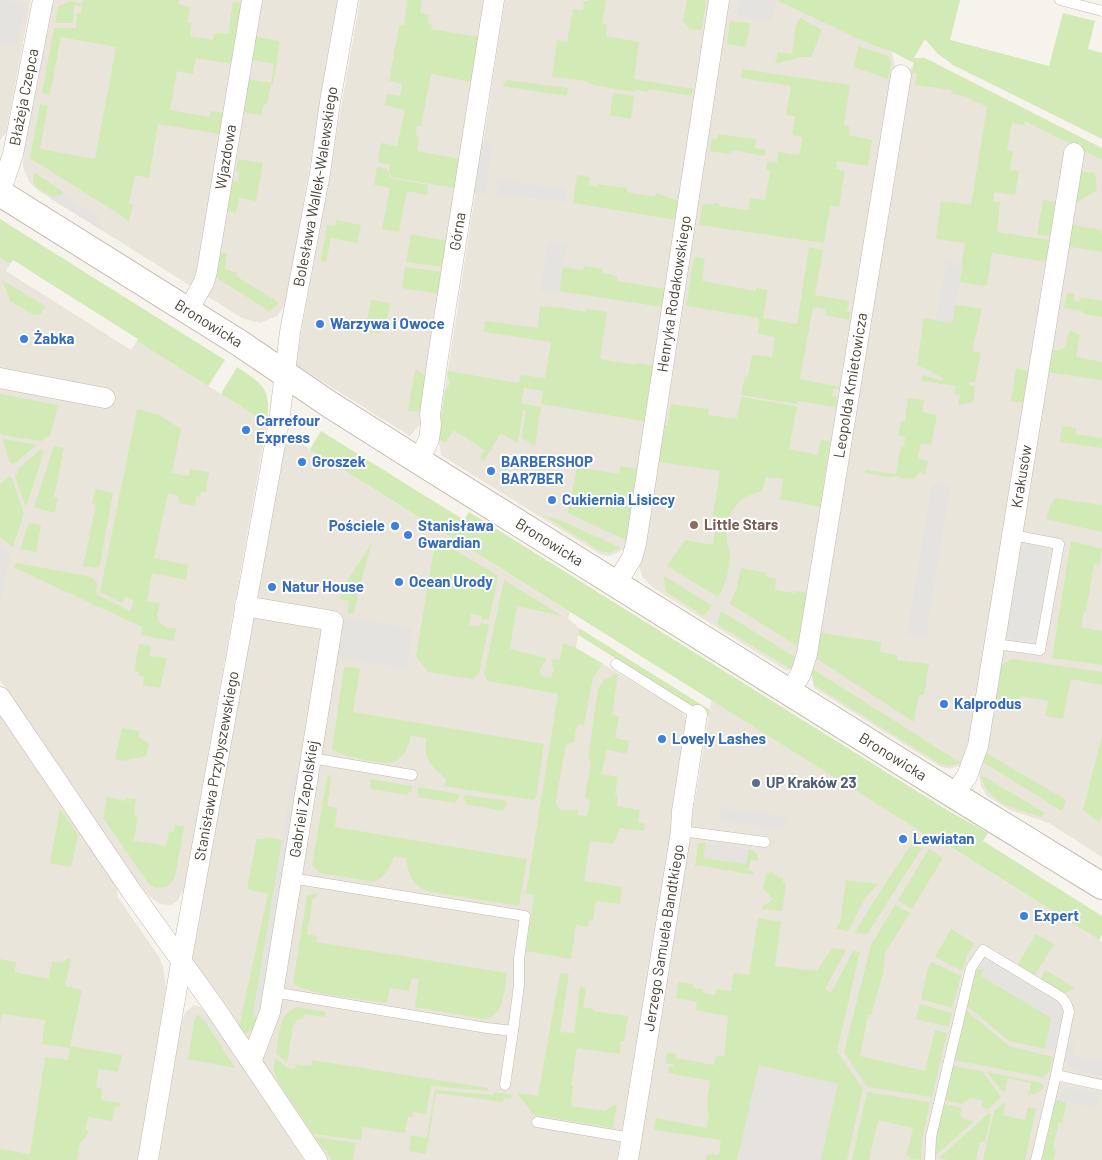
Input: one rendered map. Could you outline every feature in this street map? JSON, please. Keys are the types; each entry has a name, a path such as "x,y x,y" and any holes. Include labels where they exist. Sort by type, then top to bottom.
{"street":[{"name":"Błażeja Czepca","path":"0,193 13,154 43,0"},
{"name":"Wjazdowa","path":"188,311 204,282 207,271 252,0"},
{"name":"Bolesława Wallek-Walewskiego","path":"286,373 290,332 320,173 348,0"},
{"name":"Górna","path":"419,461 430,439 430,414 438,357 494,0"},
{"name":"Henryka Rodakowskiego","path":"616,584 632,558 636,544 719,0"},
{"name":"Leopolda Kmietowicza","path":"790,692 801,673 807,654 901,75"},
{"name":"Krakusów","path":"954,795 967,776 976,755 1074,153"},
{"name":"Bronowicka","path":"0,193 286,373 329,404 419,461 1102,886"},
{"name":"Stanisława Przybyszewskiego","path":"148,1160 181,963 279,422 286,373"},
{"path":"0,378 105,398"},
{"name":"Gabrieli Zapolskiej","path":"245,606 333,621 270,1012 251,1062"},
{"path":"0,697 181,963 215,1008 317,1160"},
{"name":"Jerzego Samuela Bandtkiego","path":"628,1160 681,831 682,811 697,715"}],"lane":[{"path":"1060,0 1102,11"},
{"path":"995,644 1040,650 1059,544 1013,535"},
{"path":"616,664 697,715"},
{"path":"311,758 412,775"},
{"path":"681,831 765,842"},
{"path":"291,878 525,916 518,959 519,985 505,1085"},
{"path":"930,1160 931,1141 967,986 973,964 983,950 1061,997 1066,1003 1068,1016 1036,1160"},
{"path":"273,992 513,1031"},
{"path":"1056,1074 1102,1085"},
{"path":"537,1122 631,1138"}],"shaded area":[{"path":"0,0 31,0 6,132 0,140"},
{"path":"0,0 25,4 18,45 0,42"},
{"path":"51,0 338,0 290,281 285,305 277,316 260,323 242,318 39,191 29,182 23,166 24,149"},
{"path":"360,0 488,0 421,423 410,436 296,365"},
{"path":"505,0 712,0 627,547 608,556 600,554 441,455 438,435"},
{"path":"726,0 776,0 869,44 892,52 896,72 802,649 793,667 787,671 652,587 642,576 639,566"},
{"path":"740,0 776,0 772,21 737,16"},
{"path":"914,63 1071,144 973,746 962,765 949,769 939,766 814,688 811,673 908,74"},
{"path":"479,141 493,143 485,195 471,193"},
{"path":"1081,149 1102,160 1102,857 1049,823 1010,810 987,796 981,786 979,774"},
{"path":"498,179 566,189 566,202 496,194"},
{"path":"63,194 96,216 103,231 51,199"},
{"path":"548,242 567,245 558,293 540,291"},
{"path":"0,257 10,264 6,271 131,350 137,341 267,423 184,889 178,900 172,905 160,904 146,894 0,680"},
{"path":"946,261 963,264 952,323 936,320"},
{"path":"286,434 570,612 568,618 579,628 576,648 678,709 681,709 687,720 689,728 617,1160 324,1160 192,960"},
{"path":"932,484 950,487 926,636 907,634"},
{"path":"0,545 10,554 0,607"},
{"path":"1032,545 1040,547 1044,551 1048,557 1049,565 1036,634 1027,641 1017,641 1006,632 1016,554 1024,547"},
{"path":"343,617 413,628 407,669 338,658"},
{"path":"712,698 1102,942 1102,1160 635,1160"},
{"path":"0,709 118,881 117,896 159,957 163,967 166,987 138,1160 0,1160"},
{"path":"302,772 261,1019 253,1016 288,805 293,806 294,800 288,799 294,776"},
{"path":"721,808 788,817 782,829 720,821"},
{"path":"706,843 749,849 746,864 704,858"},
{"path":"986,961 997,964 1061,1005 1063,1012 1054,1051 1045,1049 1051,1018 981,975 984,968 977,969"},
{"path":"194,1005 206,1012 304,1160 159,1160 180,1028 185,1013"},
{"path":"1066,1043 1075,1045 1073,1056 1102,1062 1102,1076 1077,1071 1069,1066 1065,1060"},
{"path":"735,1059 839,1084 821,1160 718,1160"},
{"path":"1068,1088 1100,1093 1096,1108 1056,1100 1060,1092"}],"green space":[{"path":"83,0 179,0 178,4 190,7 187,22 192,23 190,36 213,40 214,34 228,34 233,2 241,3 231,64 196,58 193,74 177,71 170,110 209,117 211,111 223,113 219,134 158,124 149,178 135,175 129,203 133,204 129,222 30,158 40,104 48,106 40,149 95,159 116,47 61,37 50,95 42,93 54,28 76,28 77,13 81,13 81,6 74,5 73,23 55,23 58,6 71,1 82,4"},
{"path":"407,0 422,0 420,13 429,15 427,23 432,24 431,29 479,37 471,82 431,74 421,126 417,126 416,136 419,137 417,151 459,159 454,188 391,177 390,165 378,162 381,143 397,146 405,110 385,105 387,94 400,96 402,84 389,81 399,25 404,26"},
{"path":"606,0 602,24 607,25 606,36 639,42 634,79 693,89 692,96 649,89 648,92 635,90 634,92 593,85 586,81 552,77 557,40 567,42 573,9 583,10 584,1"},
{"path":"687,0 706,0 702,30 690,29 683,21"},
{"path":"776,0 960,0 950,40 1049,66 1063,13 1095,21 1088,49 1102,53 1102,139 953,65 937,53 925,39 914,58 925,58 1102,148 1102,160 1025,121 1024,125 1012,123 1007,150 1013,152 1010,170 1019,171 1015,195 994,192 993,201 1000,202 997,232 1049,240 1046,262 992,253 987,286 959,282 965,243 936,239 941,201 971,205 987,107 964,96 951,94 952,90 915,85 917,74 912,73 914,63"},
{"path":"800,18 822,30 811,57 801,57 775,64 778,52 792,54 796,25"},
{"path":"730,21 750,23 746,47 727,44"},
{"path":"256,37 280,41 273,84 271,84 267,104 264,104 260,115 243,112 249,79 271,83 274,64 252,60"},
{"path":"858,46 888,56 891,62 888,79 854,67"},
{"path":"742,69 850,85 844,125 850,127 849,135 872,140 868,166 837,161 836,169 845,171 839,207 830,206 824,243 699,225 702,205 719,203 719,206 748,210 750,198 765,200 770,171 766,169 767,163 777,162 778,152 799,155 803,137 792,135 795,116 786,115 791,86 741,78"},
{"path":"507,80 568,88 567,96 502,86"},
{"path":"613,93 634,96 631,119 610,115"},
{"path":"718,134 756,139 755,148 766,150 764,156 732,150 731,154 710,151 712,139 716,140"},
{"path":"238,159 263,163 256,201 239,198 236,213 223,210 228,180 238,182 239,172 236,171"},
{"path":"377,167 387,169 390,178 428,185 427,195 407,191 399,232 382,229 390,188 374,185"},
{"path":"1077,171 1095,173 1097,190 1078,202 1072,202"},
{"path":"35,173 62,191 63,194 53,197 41,191 33,182"},
{"path":"577,175 590,177 589,185 596,187 598,184 627,188 627,192 655,197 656,193 679,201 676,220 573,203"},
{"path":"1043,200 1055,202 1050,236 1037,234"},
{"path":"0,219 225,360 208,386 13,260 10,264 0,257"},
{"path":"336,220 361,225 357,243 331,238 326,262 321,261 327,224 335,226"},
{"path":"1069,223 1081,227 1099,229 1102,234 1102,252 1065,246"},
{"path":"411,234 447,241 443,267 406,262"},
{"path":"809,247 823,250 815,295 849,301 847,311 843,311 850,312 849,320 825,315 826,309 813,307 800,379 839,387 838,389 833,389 832,396 837,397 836,407 798,401 797,404 741,395 745,376 748,377 752,355 772,357 775,337 758,334 759,318 686,306 694,257 705,259 702,281 756,291 756,288 768,290 763,318 797,324"},
{"path":"218,253 227,253 225,269 237,273 236,276 279,303 269,311 212,275"},
{"path":"584,266 603,269 602,273 617,276 617,281 665,289 662,307 559,291 563,267 583,270"},
{"path":"405,267 443,272 439,294 402,288"},
{"path":"2,280 45,306 40,315 34,315 10,301"},
{"path":"1067,293 1075,294 1074,301 1079,302 1081,297 1102,301 1102,317 1084,314 1080,310 1064,308"},
{"path":"371,300 390,303 386,324 381,324 380,334 365,331"},
{"path":"955,305 982,309 972,351 981,353 975,382 969,382 969,385 974,386 975,389 973,402 958,405 960,395 955,394 956,386 922,381 923,375 942,381 943,378 917,365 924,318 952,323"},
{"path":"540,306 586,312 587,309 607,312 600,359 653,366 644,421 541,404 543,391 524,388 521,403 541,407 535,446 522,438 526,410 523,410 518,443 501,433 484,461 480,458 485,450 453,430 446,443 438,439 445,389 448,388 450,380 447,379 448,371 519,383 521,375 545,378 551,342 484,332 485,321 538,328"},
{"path":"1070,330 1080,335 1076,357 1102,362 1102,380 1046,372 1049,351 1066,346"},
{"path":"237,367 254,378 264,389 268,402 267,423 221,394"},
{"path":"1016,368 1029,371 1023,403 1011,401"},
{"path":"415,369 426,376 421,412 408,411"},
{"path":"0,394 58,405 50,436 41,441 2,435 0,433"},
{"path":"741,397 797,406 789,449 818,455 821,440 830,441 820,507 780,499 783,479 766,477 762,491 745,498 734,509 730,516 727,532 727,543 730,553 728,571 718,597 667,566 685,540 713,545 716,525 725,526 726,518 713,516 720,471 659,462 665,425 667,425 671,404 709,409 708,415 737,419"},
{"path":"908,398 924,400 922,412 937,415 931,445 921,443 918,458 928,461 925,475 920,472 914,479 865,473 865,470 896,474 901,446 904,446 905,437 898,435 901,421 905,421"},
{"path":"137,409 159,415 181,429 172,473 189,476 190,469 209,472 206,492 201,492 200,497 196,496 195,506 179,503 177,495 168,493 154,558 188,565 186,580 152,573 147,601 160,603 157,615 158,621 167,628 176,628 174,641 141,635 142,627 13,567 17,563 92,577 97,584 96,594 130,611 134,601 125,597 122,603 100,592"},
{"path":"1062,426 1076,428 1075,434 1102,438 1102,448 1060,442"},
{"path":"321,431 464,520 469,512 947,810 988,833 983,841 1102,916 1102,934 1099,940 938,839 929,834 928,836 310,449"},
{"path":"4,439 37,445 14,464 10,463"},
{"path":"54,446 64,448 54,497 58,498 55,513 34,507"},
{"path":"41,449 44,452 26,507 15,476 18,469"},
{"path":"621,466 637,469 626,540 567,513 577,467 619,474"},
{"path":"8,477 12,478 24,514 13,547 0,537 0,484"},
{"path":"95,489 113,493 100,565 96,568 83,566 96,505 92,504"},
{"path":"1054,498 1102,505 1102,532 1046,519"},
{"path":"543,515 562,521 621,548 609,553 600,551"},
{"path":"29,523 41,525 36,552 20,549"},
{"path":"1071,541 1102,549 1099,565 1094,564 1086,611 1084,611 1081,627 1102,631 1102,665 1052,658"},
{"path":"442,542 498,576 489,620 481,619 482,616 471,614 469,625 479,627 481,623 489,625 479,673 473,679 428,672 416,656 434,548"},
{"path":"372,543 354,614 348,613 349,601 340,599 341,590"},
{"path":"741,568 767,573 767,577 776,578 775,590 807,593 797,646 730,604 736,590"},
{"path":"664,576 712,606 704,616 666,592"},
{"path":"504,580 562,616 517,606 510,649 546,658 540,672 542,676 551,678 554,668 552,666 553,659 560,660 563,643 576,648 603,664 593,677 584,725 579,724 576,728 574,742 566,745 556,801 557,806 561,810 578,810 577,815 587,816 590,800 585,797 591,761 588,758 598,689 604,680 618,673 612,715 619,716 615,738 629,741 627,754 606,750 602,774 618,777 615,795 618,796 617,806 640,810 638,822 645,824 644,831 620,828 613,844 590,841 584,881 622,887 620,904 596,901 593,920 589,920 588,927 576,925 571,959 526,951 534,895 526,894 558,694 488,681 484,674"},
{"path":"721,611 798,659 790,669 717,624"},
{"path":"579,628 710,710 709,716 578,635"},
{"path":"821,633 881,642 880,652 897,655 897,660 929,664 924,695 919,695 914,722 817,659"},
{"path":"139,644 151,646 149,656 167,658 160,688 143,685 144,677 139,676 139,672 134,671"},
{"path":"1012,659 1102,672 1102,685 1071,679 1063,719 1045,716 1048,701 1020,696 1017,711 991,707 999,666"},
{"path":"344,668 360,669 353,712 544,744 536,798 533,800 444,786 446,779 432,766 427,757 426,738 411,736 403,755 397,760 388,763 362,759 332,749"},
{"path":"811,668 961,763 948,766 940,764 814,685"},
{"path":"122,728 139,731 139,737 149,744 146,756 123,761 115,759"},
{"path":"1102,736 1102,814 1099,822 1083,810"},
{"path":"983,751 1066,800 1062,811 981,761"},
{"path":"332,774 327,806 337,808 335,827 527,859 519,906 425,890 412,879 406,858 394,856 387,871 374,882 321,873 312,866 327,777"},
{"path":"981,775 1045,813 1042,817 1005,804 990,793 984,785"},
{"path":"370,779 412,786 411,792 408,795 371,789"},
{"path":"418,787 459,794 458,800 456,803 418,797"},
{"path":"465,795 507,801 506,807 504,807 503,811 466,804 464,800"},
{"path":"107,797 125,801 126,798 136,799 134,816 138,817 134,840 130,840 166,846 169,832 173,832 175,825 184,827 175,877 167,887 156,888 150,885 103,818"},
{"path":"60,809 78,835 71,867 50,863"},
{"path":"266,837 282,840 253,1016 261,1019 253,1029 246,1033 241,1032 239,1027 268,894 247,889 257,839"},
{"path":"706,843 704,857 746,864 749,849 753,851 757,855 758,861 751,860 748,870 754,872 754,875 697,865 695,868 698,844"},
{"path":"912,843 922,848 867,934 855,933 875,899"},
{"path":"929,849 943,858 912,909 898,900"},
{"path":"770,872 778,875 779,878 783,877 783,882 786,884 782,911 762,909 763,905 773,899 763,888 766,874"},
{"path":"846,880 878,884 865,898 848,931 836,929 840,922"},
{"path":"317,893 316,898 313,898 307,934 317,936 316,942 507,973 500,1008 491,1017 484,1019 415,1007 419,979 412,978 409,991 390,988 387,1003 322,993 299,987 293,983 307,896"},
{"path":"895,905 910,913 885,953 883,974 871,1015 868,1015 860,1056 925,1071 935,1030 947,1033 932,1097 867,1087 844,1052 871,945"},
{"path":"758,918 781,922 775,966 817,971 832,948 846,950 825,989 831,993 853,951 860,952 837,1051 863,1089 847,1160 821,1160 838,1084 759,1065 737,1160 706,1160 707,1154 719,1155 721,1140 654,1130 656,1118 707,1128 709,1113 707,1112 707,1103 710,1081 668,1073 669,1066 673,1067 674,1065 665,1063 667,1053 676,1054 676,1058 714,1065 716,1056 724,1056 728,1016 695,1010 697,1002 676,998 678,982 693,984 693,988 703,989 703,993 715,995 716,989 731,991 733,975 735,973 749,975"},
{"path":"951,929 974,943 962,971 935,957"},
{"path":"1036,934 1054,944 1035,975 1018,964"},
{"path":"71,958 65,986 82,990 70,1046 122,1055 118,1072 99,1069 96,1087 102,1089 101,1100 120,1103 119,1107 115,1107 112,1121 88,1117 86,1129 89,1133 80,1143 77,1160 0,1160 0,1149 30,1154 45,1057 68,1060 70,1048 42,1044 45,1020 2,1014 0,1025 0,959 16,962 15,972 49,979 52,961 62,963"},
{"path":"932,962 961,976 952,1008 921,999 927,971"},
{"path":"985,968 981,976 1052,1018 1045,1049 1009,1041 967,1006 976,971 977,969"},
{"path":"1045,970 1075,988 1065,993 1041,978"},
{"path":"560,973 569,974 560,1032 574,1033 580,987 586,988 583,1007 593,1009 593,1011 628,1016 624,1041 621,1041 620,1054 577,1048 571,1085 573,1086 571,1106 605,1111 617,1105 613,1128 534,1115 517,1093 538,1096"},
{"path":"920,1004 952,1013 948,1027 916,1019"},
{"path":"298,1007 326,1012 325,1017 304,1014 303,1019 297,1020 293,1026 287,1063 276,1053 279,1032 283,1019 291,1010"},
{"path":"966,1010 1009,1046 1053,1057 1051,1067 1046,1075 1041,1077 954,1060"},
{"path":"197,1014 204,1020 235,1068 188,1059"},
{"path":"275,1058 288,1068 295,1069 296,1064 311,1066 312,1060 488,1088 488,1091 431,1086 426,1114 413,1112 412,1117 408,1117 405,1133 363,1127 361,1140 313,1134 277,1080 274,1071"},
{"path":"953,1066 982,1071 1001,1097 988,1109 981,1106 984,1101 971,1098 962,1104 945,1100"},
{"path":"987,1072 1041,1083 1044,1086 1042,1090 1028,1096 1031,1083 1008,1078 1005,1092 1002,1091"},
{"path":"435,1090 494,1095 495,1092 512,1095 511,1099 504,1098 503,1102 436,1093 426,1154 409,1151 411,1135 427,1138"},
{"path":"867,1092 930,1102 922,1139 921,1160 909,1159 910,1156 906,1156 913,1128 878,1120 869,1160 852,1160"},
{"path":"1056,1100 1067,1102 1062,1123 1059,1122 1053,1147 1056,1148 1054,1160 1042,1160"},
{"path":"1005,1102 1003,1115 1025,1120 1028,1107 1036,1109 1025,1160 983,1160 994,1111"},
{"path":"944,1104 962,1108 960,1114 963,1119 974,1121 935,1156 936,1137"},
{"path":"989,1113 991,1114 985,1142 980,1142 976,1160 948,1160 939,1158"},
{"path":"315,1137 356,1143 353,1160 332,1160"}],"place":[{"name":"Warzywa i Owoce","path":"320,324"},
{"name":"Żabka","path":"24,339"},
{"name":"Carrefour Express","path":"246,430"},
{"name":"Groszek","path":"302,462"},
{"name":"BARBERSHOP BAR7BER","path":"491,471"},
{"name":"Cukiernia Lisiccy","path":"552,500"},
{"name":"Little Stars","path":"694,525"},
{"name":"Pościele","path":"395,526"},
{"name":"Stanisława Gwardian","path":"408,535"},
{"name":"Ocean Urody","path":"399,582"},
{"name":"Natur House","path":"272,587"},
{"name":"Kalprodus","path":"944,704"},
{"name":"Lovely Lashes","path":"662,739"},
{"name":"UP Kraków 23","path":"756,783"},
{"name":"Lewiatan","path":"903,839"},
{"name":"Expert","path":"1024,916"}]}
